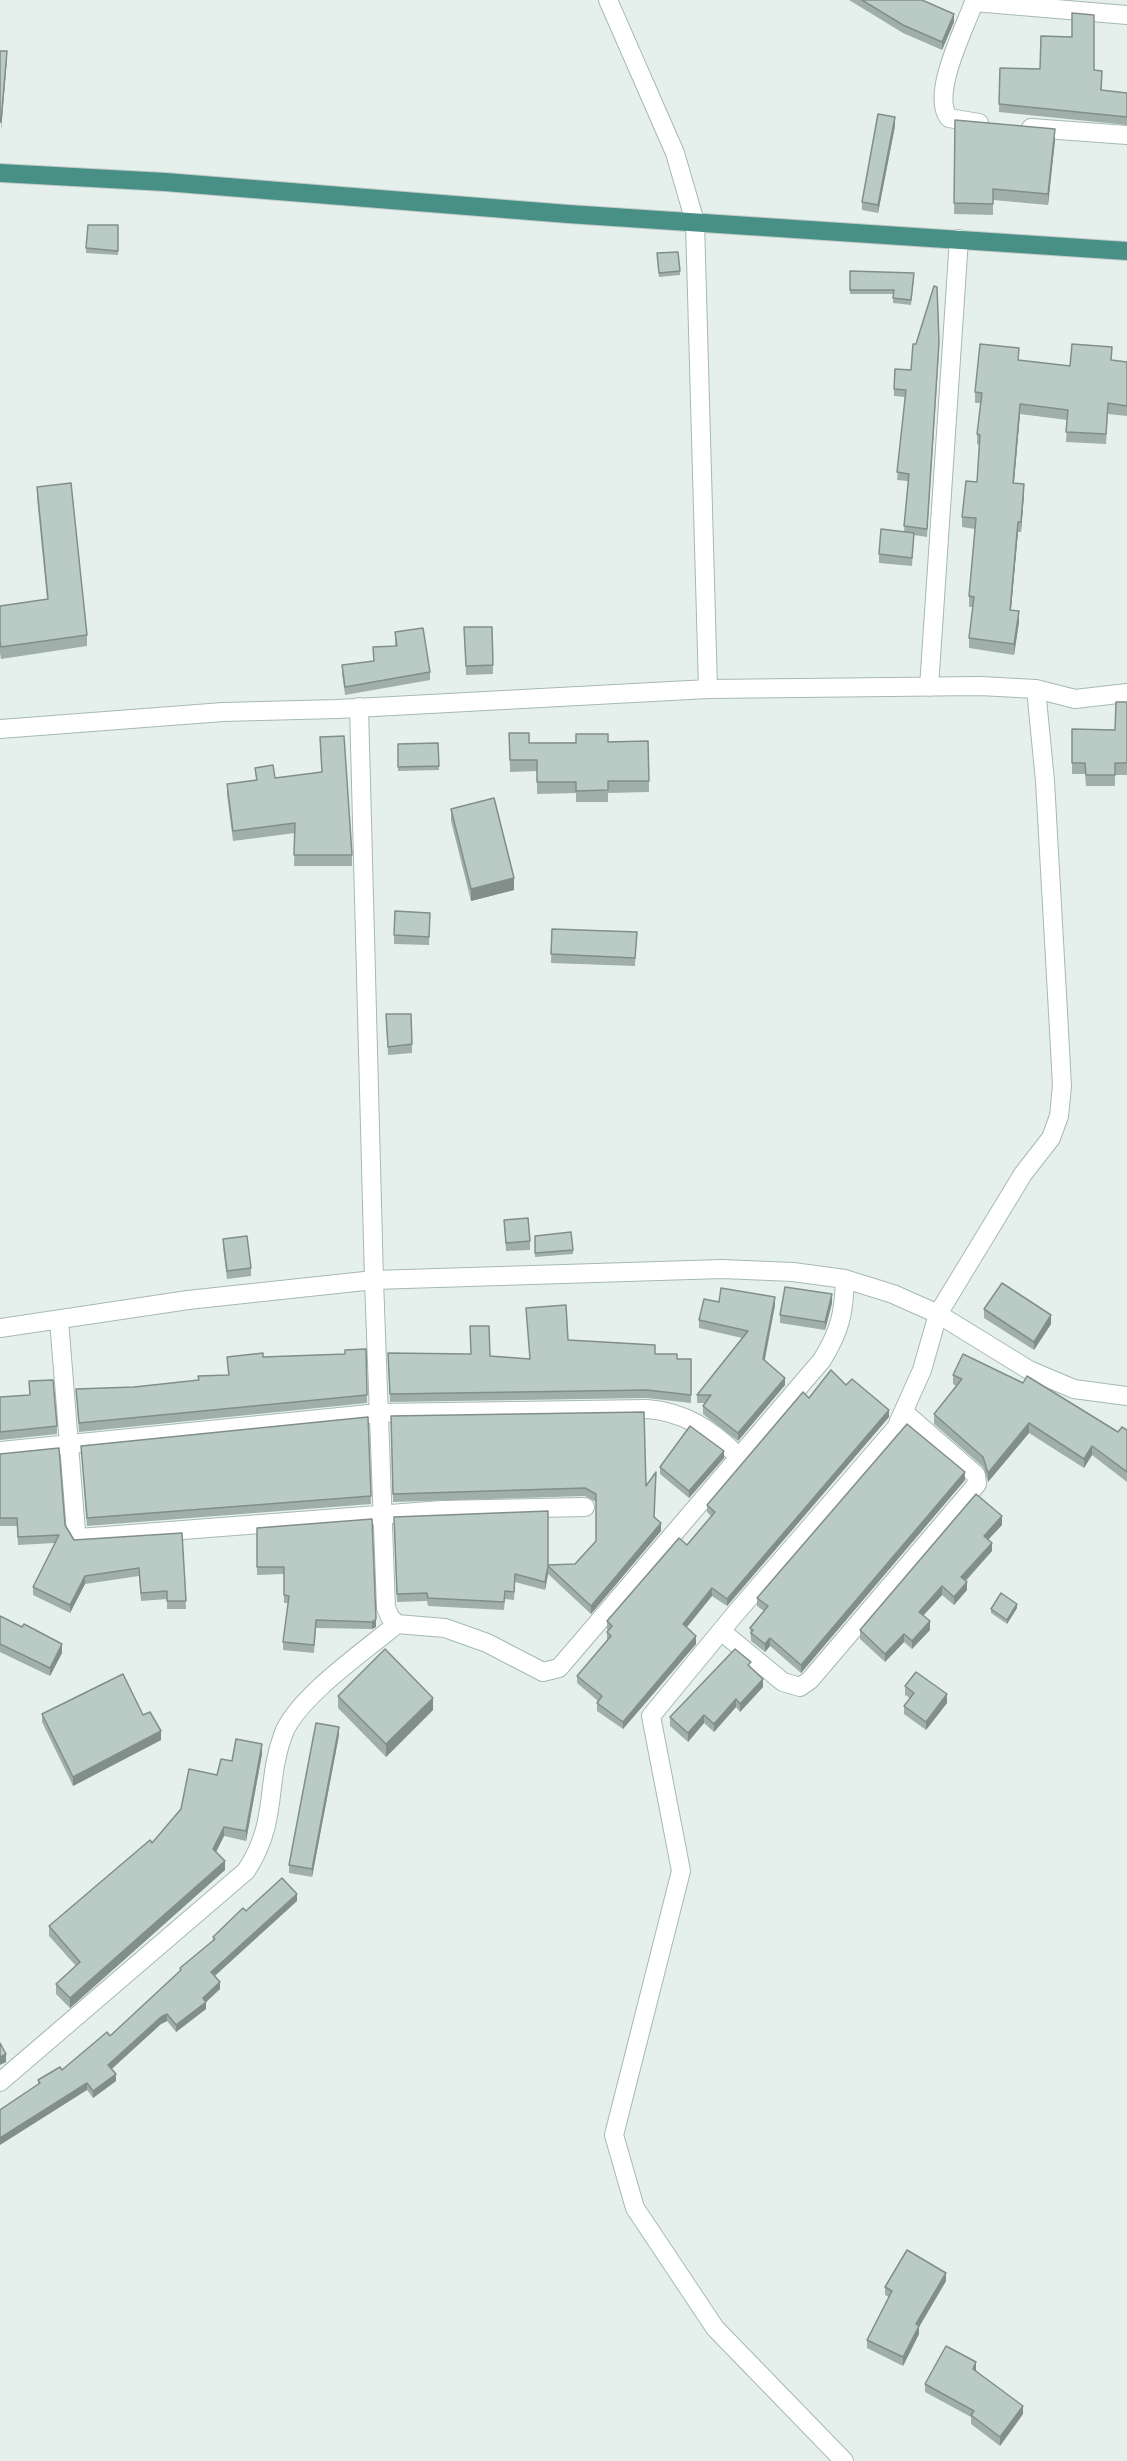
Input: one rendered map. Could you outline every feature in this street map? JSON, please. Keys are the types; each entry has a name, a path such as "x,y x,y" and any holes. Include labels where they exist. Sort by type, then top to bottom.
{"highway":[{"path":"0,172 165,182 858,235 959,239 1127,251"}],"street":[{"path":"608,0 675,153 695,222 708,689"},
{"path":"996,125 950,118 943,103 949,66 974,1 1127,15"},
{"path":"1015,127 1127,135"},
{"path":"929,687 959,239"},
{"path":"0,729 223,712 708,689 929,687 1036,689 1075,699 1127,693"},
{"path":"844,2461 715,2328 635,2208 614,2135 681,1871 651,1716 896,1428 905,1413 922,1370 938,1314 1023,1174 1051,1138 1059,1116 1062,1086 1045,782 1036,689"},
{"path":"359,707 382,1515 386,1608 390,1617 397,1624 445,1628 462,1633 537,1670 552,1672 568,1660 738,1456 822,1360 835,1340 844,1313 845,1280"},
{"path":"0,1328 188,1300 374,1280 722,1269 793,1272 845,1280 892,1294 938,1314 1029,1370 1074,1389 1127,1396"},
{"path":"58,1320 76,1534 82,1539 442,1510 585,1507"},
{"path":"0,1451 69,1446 379,1413 458,1410 665,1410 699,1424 738,1456"},
{"path":"721,1631 783,1682 800,1687 810,1680 949,1519 977,1484 976,1475 905,1413"},
{"path":"0,2082 246,1871 259,1852 268,1827 278,1758 283,1735 291,1718 314,1694 397,1624"}],"building":[{"path":"862,0 922,0 954,14 942,42 903,25"},
{"path":"1072,13 1094,15 1094,70 1102,71 1101,90 1127,93 1127,117 999,104 1000,68 1040,69 1041,36 1072,37"},
{"path":"0,51 7,51 1,122 0,122"},
{"path":"878,114 895,117 878,205 862,202"},
{"path":"955,120 1055,129 1048,194 993,189 993,204 954,203"},
{"path":"88,225 118,225 118,251 86,248"},
{"path":"678,252 680,271 659,273 657,253"},
{"path":"850,271 914,273 911,300 893,298 894,290 850,290"},
{"path":"934,286 937,287 939,342 927,529 904,526 909,474 897,472 906,390 894,389 895,369 911,370 913,344 916,344"},
{"path":"980,344 1019,348 1018,360 1070,366 1072,344 1112,347 1111,360 1127,362 1127,406 1108,403 1106,434 1066,432 1068,410 1020,404 1013,483 1024,484 1010,610 1019,611 1014,644 969,638 974,597 969,596 976,518 962,517 966,481 977,482 980,435 977,434 982,393 975,392"},
{"path":"71,483 87,635 1,647 0,606 48,599 37,487"},
{"path":"881,529 914,533 912,558 879,554"},
{"path":"464,627 492,627 493,665 466,666"},
{"path":"423,628 430,672 345,687 342,665 374,661 373,647 397,646 395,632"},
{"path":"1116,702 1127,702 1127,763 1115,763 1115,775 1086,775 1085,763 1072,763 1072,729 1115,730"},
{"path":"509,733 529,733 529,743 576,743 576,734 608,734 608,742 648,741 649,781 608,781 608,790 576,791 576,782 537,782 537,760 510,760"},
{"path":"344,736 352,855 294,855 295,823 233,831 227,784 257,780 255,768 273,765 275,778 322,772 320,737"},
{"path":"438,743 439,766 398,767 398,744"},
{"path":"494,798 514,878 471,889 451,809"},
{"path":"395,911 430,913 429,937 394,935"},
{"path":"552,929 637,932 635,958 551,954"},
{"path":"386,1014 411,1014 412,1044 388,1047"},
{"path":"528,1218 530,1241 506,1243 504,1220"},
{"path":"571,1232 573,1250 535,1253 535,1236"},
{"path":"247,1236 251,1268 227,1271 223,1239"},
{"path":"1002,1283 1051,1315 1034,1342 984,1309"},
{"path":"785,1287 832,1294 825,1322 780,1315"},
{"path":"721,1288 775,1297 763,1359 785,1378 738,1433 703,1406 711,1395 697,1395 748,1331 699,1320 704,1299 719,1302"},
{"path":"566,1305 568,1340 655,1345 655,1354 677,1354 677,1359 691,1359 691,1395 647,1390 390,1394 388,1353 471,1354 470,1326 489,1326 490,1356 530,1359 526,1308"},
{"path":"366,1349 367,1395 79,1423 76,1389 134,1387 199,1380 198,1376 229,1375 227,1357 263,1353 263,1357 345,1354 345,1350"},
{"path":"963,1354 1023,1383 1027,1376 1118,1432 1122,1427 1127,1430 1127,1472 1092,1446 1084,1459 1029,1423 988,1473 983,1457 934,1414 962,1379 953,1375"},
{"path":"831,1370 846,1385 852,1379 889,1410 727,1599 712,1588 683,1624 696,1636 623,1722 597,1703 602,1696 577,1676 611,1636 607,1632 612,1626 607,1621 679,1538 687,1545 715,1512 707,1505 803,1392 809,1398"},
{"path":"53,1380 57,1426 0,1432 0,1397 30,1395 29,1381"},
{"path":"644,1412 646,1486 656,1472 654,1517 661,1523 591,1606 548,1566 545,1582 515,1574 514,1592 505,1591 504,1602 428,1598 427,1593 397,1594 394,1517 548,1511 548,1565 575,1564 596,1541 596,1494 585,1488 393,1494 391,1416"},
{"path":"368,1417 371,1496 87,1518 81,1446"},
{"path":"907,1424 965,1472 801,1665 770,1638 765,1644 751,1633 753,1630 750,1628 768,1606 757,1598"},
{"path":"690,1426 724,1451 689,1491 660,1467"},
{"path":"59,1448 65,1525 74,1540 182,1533 186,1601 167,1601 167,1591 141,1593 139,1568 85,1576 70,1605 33,1587 59,1535 18,1537 17,1518 0,1518 0,1454"},
{"path":"976,1494 1002,1516 984,1536 992,1543 961,1577 967,1582 954,1597 942,1586 919,1612 930,1621 912,1641 904,1634 885,1654 860,1630"},
{"path":"372,1519 376,1619 372,1622 316,1620 314,1645 283,1642 289,1596 284,1595 284,1567 257,1567 257,1528"},
{"path":"1001,1593 1017,1604 1007,1620 991,1609"},
{"path":"0,1616 22,1627 24,1624 62,1644 50,1668 0,1644"},
{"path":"385,1649 433,1698 386,1744 338,1696"},
{"path":"735,1649 751,1662 748,1665 763,1679 740,1704 736,1699 714,1724 704,1715 688,1733 670,1717"},
{"path":"916,1672 947,1694 926,1722 904,1706 914,1693 905,1686"},
{"path":"123,1674 143,1715 150,1712 161,1731 73,1777 42,1714"},
{"path":"316,1723 339,1727 312,1869 289,1865"},
{"path":"236,1739 262,1744 246,1831 224,1827 213,1849 225,1861 70,1998 56,1984 80,1962 49,1926 150,1840 152,1843 181,1809 189,1769 217,1775 221,1759 232,1761"},
{"path":"282,1878 297,1894 211,1972 220,1982 203,1998 206,2002 176,2025 167,2014 161,2017 108,2065 116,2074 93,2091 87,2083 0,2138 0,2110 40,2083 38,2080 60,2067 62,2070 107,2032 110,2036 181,1970 180,1968 215,1939 213,1937 243,1908 246,1911"},
{"path":"0,2043 6,2054 0,2057"},
{"path":"907,2250 946,2273 916,2324 919,2326 903,2357 867,2340 892,2291 885,2287"},
{"path":"946,2346 976,2362 973,2369 1023,2406 1000,2437 971,2415 974,2411 925,2384"}]}
